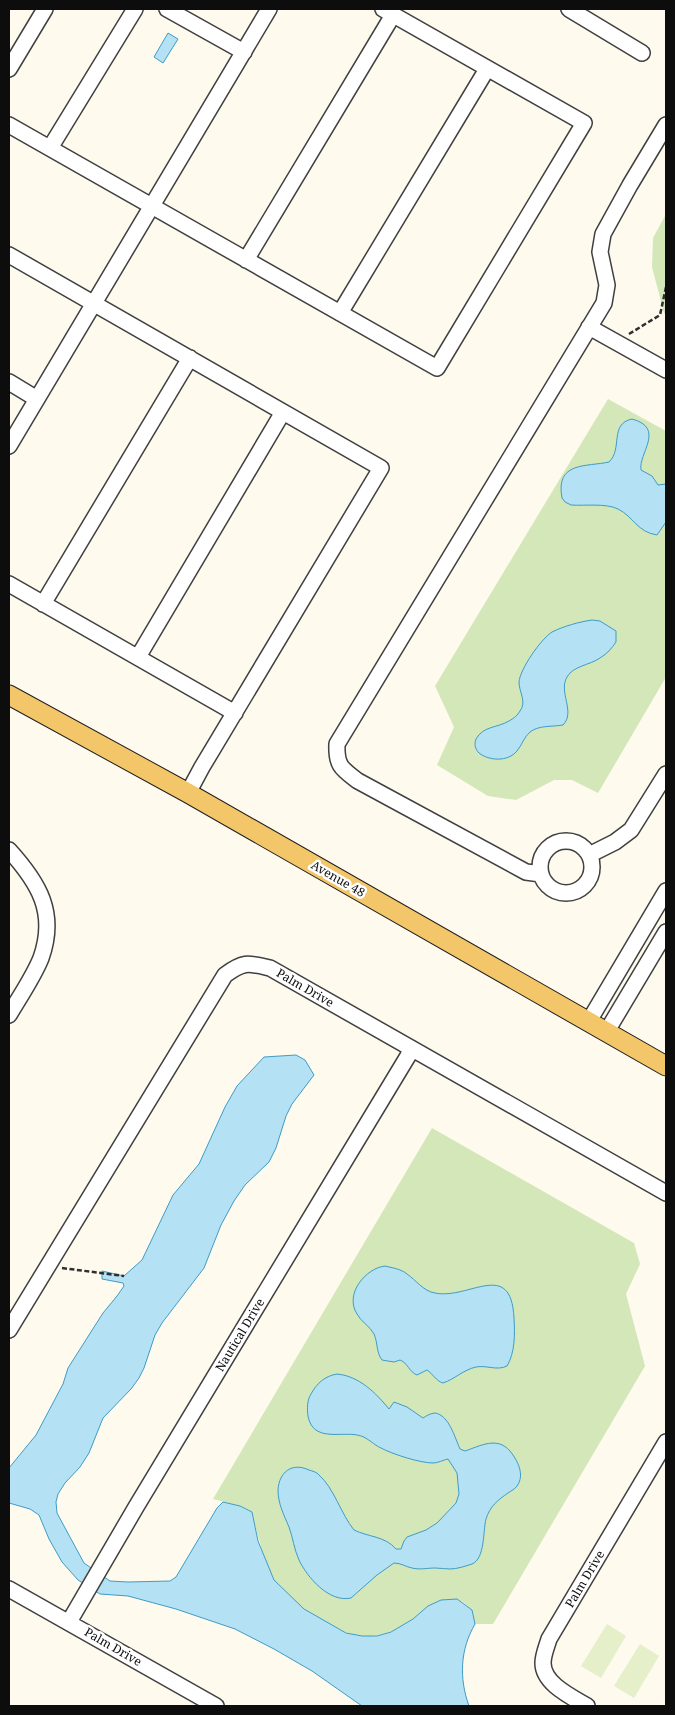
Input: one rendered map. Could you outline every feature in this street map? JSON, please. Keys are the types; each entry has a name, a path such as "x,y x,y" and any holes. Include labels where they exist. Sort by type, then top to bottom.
{"main road":[{"name":"Avenue 48","path":"9,695 188,793 666,1066"}],"street":[{"path":"9,69 46,9"},
{"path":"50,148 134,9"},
{"path":"167,9 244,52"},
{"path":"9,446 270,9"},
{"path":"569,9 642,53"},
{"path":"9,125 246,260 438,368 584,123 388,12 246,260"},
{"path":"340,313 487,69"},
{"path":"541,874 526,872 358,781 342,768 337,755 337,744 604,303 607,285 600,252 603,234 666,125"},
{"path":"9,255 381,468 188,793"},
{"path":"589,327 666,370"},
{"path":"43,604 190,358"},
{"path":"9,382 37,398"},
{"path":"138,657 283,412"},
{"path":"9,584 235,713"},
{"path":"589,854 614,842 631,830 666,774"},
{"path":"569,841 577,843 589,854 592,872 589,880 583,887 568,893 559,892 544,882 540,866 542,857 552,844 569,841"},
{"path":"9,850 34,880 46,906 48,933 40,959 9,1016"},
{"path":"589,1021 666,891"},
{"path":"607,1032 666,932"},
{"name":"Palm Drive","path":"9,1330 225,975 235,968 248,963 270,968 666,1194"},
{"name":"Nautical Drive","path":"69,1622 408,1056 411,1048"},
{"name":"Palm Drive","path":"587,1706 556,1687 549,1678 543,1664 549,1639 665,1447"},
{"name":"Palm Drive","path":"9,1589 216,1706"}],"path":[{"path":"615,342 660,316 666,287"},
{"path":"48,1266 124,1276"}],"green space":[{"path":"666,214 666,314 664,313 652,267 653,238"},
{"path":"608,399 666,431 666,677 598,793 572,780 554,780 516,800 488,796 437,765 454,727 435,686"},
{"path":"432,1128 634,1243 640,1264 626,1294 645,1366 493,1624 475,1624 466,1604 451,1599 439,1601 431,1605 395,1630 383,1634 363,1636 340,1630 327,1624 302,1607 281,1589 271,1576 252,1512 240,1506 213,1499"},
{"path":"607,1624 626,1636 601,1678 581,1666"},
{"path":"640,1644 659,1656 634,1698 614,1686"}],"water":[{"path":"168,33 178,39 163,63 154,57"},
{"path":"632,419 642,423 649,435 641,470 652,476 658,485 666,484 666,522 657,535 640,528 623,512 613,507 571,505 562,498 561,486 563,477 575,468 609,462 613,457 618,431 625,422"},
{"path":"592,620 600,621 616,631 616,642 603,656 573,670 567,677 564,689 568,714 567,720 563,725 541,727 530,732 517,751 504,759 488,758 479,753 475,745 479,735 486,729 511,720 522,708 523,701 519,686 520,676 527,662 542,641 552,632 572,624"},
{"path":"296,1055 305,1060 314,1075 292,1104 269,1162 245,1185 234,1201 221,1225 204,1268 155,1335 139,1378 103,1418 89,1453 58,1494 56,1502 57,1513 84,1563 110,1581 170,1581 176,1577 217,1508 223,1502 240,1506 252,1512 258,1541 274,1580 304,1609 346,1633 377,1636 391,1632 413,1619 428,1606 441,1600 457,1599 472,1610 475,1624 466,1644 463,1664 464,1685 469,1706 362,1706 312,1671 235,1629 176,1609 128,1596 100,1594 78,1580 62,1562 49,1539 39,1515 30,1509 9,1503 9,1468 36,1435 63,1384 68,1368 103,1313 124,1286 123,1283 102,1279 102,1271 124,1276 142,1260 173,1195 199,1164 225,1107 237,1086 264,1057"},
{"path":"385,1266 402,1271 423,1288 435,1293 448,1294 486,1286 497,1286 505,1290 511,1300 514,1318 513,1349 507,1366 499,1368 476,1367 443,1383 438,1381 427,1370 417,1375 400,1360 394,1362 382,1360 374,1334 357,1314 353,1298 359,1283 364,1277"},
{"path":"337,1374 353,1378 366,1386 389,1409 394,1402 407,1407 423,1418 433,1413 440,1415 448,1422 460,1449 465,1451 494,1443 505,1446 513,1455 520,1468 519,1482 515,1488 490,1510 486,1519 483,1544 479,1557 472,1564 456,1569 415,1569 394,1563 351,1598 335,1597 327,1593 307,1574 297,1556 279,1500 279,1484 287,1470 297,1467 317,1473 329,1487 354,1530 382,1539 396,1549 401,1549 407,1537 426,1530 437,1523 456,1503 459,1494 457,1473 448,1459 435,1463 421,1462 378,1447 361,1436 322,1433 316,1430 311,1425 308,1416 309,1399 319,1383 329,1376"}]}
